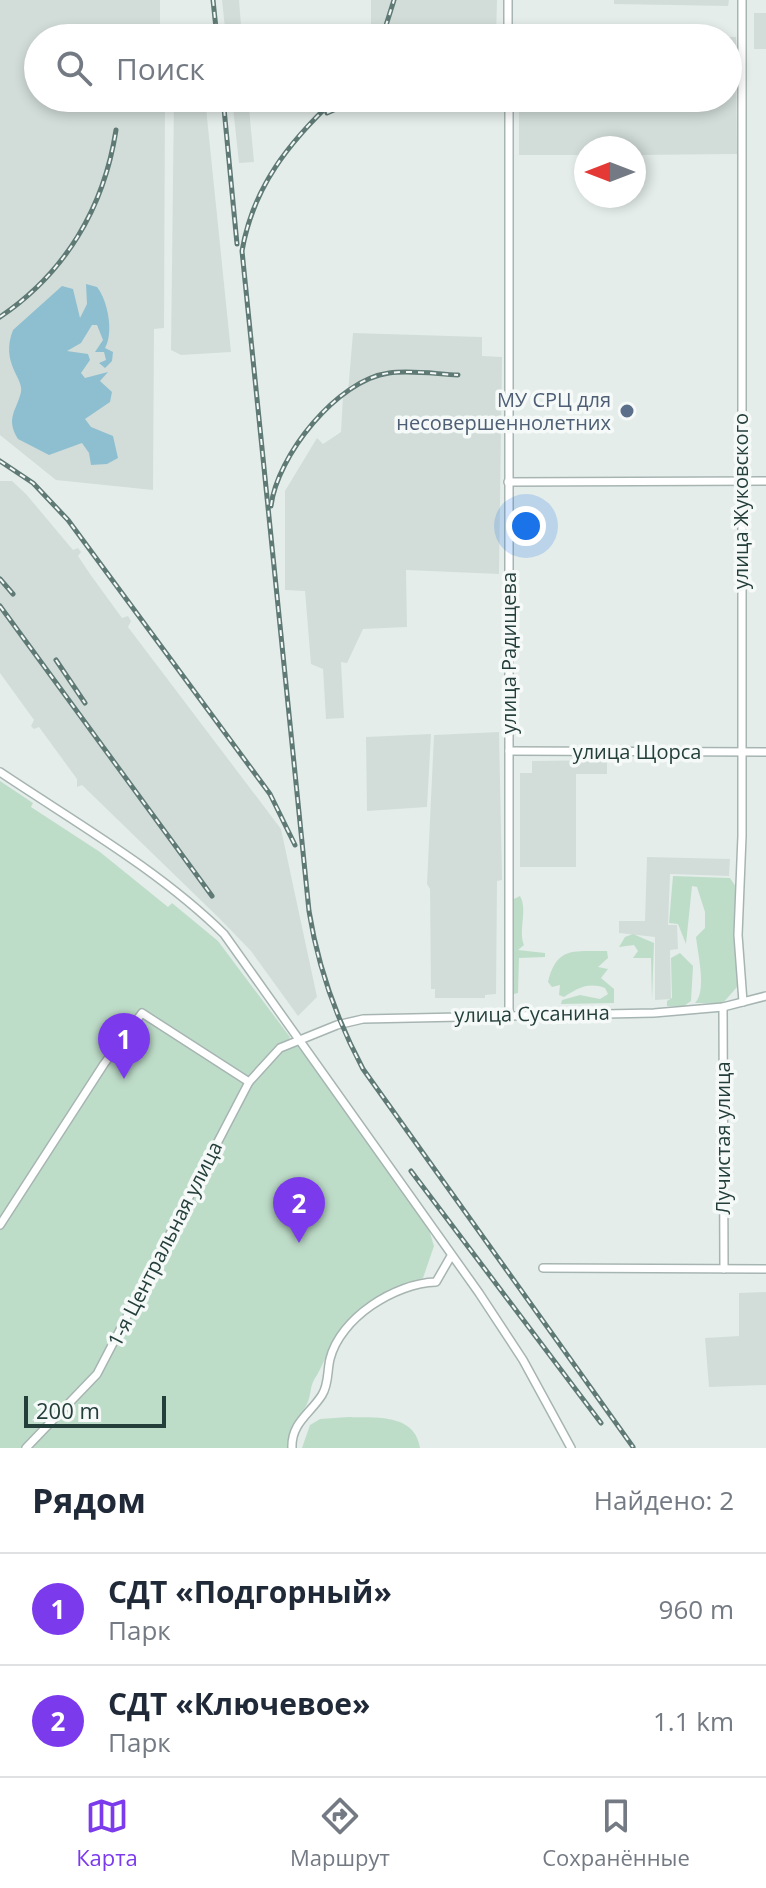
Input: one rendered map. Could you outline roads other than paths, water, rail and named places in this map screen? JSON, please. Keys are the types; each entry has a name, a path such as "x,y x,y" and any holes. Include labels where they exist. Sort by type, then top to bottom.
{"street":[{"path":"508,0 508,24"},
{"name":"улица Жуковского","path":"742,0 742,24"},
{"name":"улица Радищева","path":"509,112 509,1016"},
{"name":"улица Жуковского","path":"742,112 742,836 738,935 743,1002"},
{"path":"508,482 766,481"},
{"name":"улица Щорса","path":"509,751 766,752"},
{"path":"0,772 200,911 224,934 523,1360 571,1448"},
{"name":"улица Сусанина","path":"300,1040 337,1025 363,1019 654,1013 723,1007 766,996"},
{"name":"Лучистая улица","path":"723,1007 724,1269"},
{"path":"0,1225 104,1064 142,1013 249,1082"},
{"name":"1-я Центральная улица","path":"26,1448 97,1374 249,1082 280,1048 300,1040"},
{"path":"292,1448 296,1426 321,1396 330,1359 347,1328 386,1298 436,1282 451,1256"},
{"path":"543,1268 766,1269"}],"water":[{"path":"86,284 97,287 104,300 109,326 105,348 113,352 112,361 105,368 99,363 106,360 104,352 95,352 103,340 97,325 92,325 81,343 67,351 88,354 90,360 81,373 85,378 108,372 100,381 112,392 110,402 85,419 91,427 113,436 118,458 107,464 91,465 89,453 82,443 49,455 18,439 12,425 21,392 9,352 13,330 62,286 73,289 80,318 87,304"}],"railway":[{"path":"213,0 216,24"},
{"path":"386,24 394,0"},
{"path":"224,112 237,244"},
{"path":"322,112 303,131 264,186 247,228 242,251 309,911 317,953 344,1031 363,1069 633,1447"},
{"path":"0,317 44,280 78,236 102,186 116,130"},
{"path":"271,506 276,486 297,444 330,405 349,390 389,373 458,375"},
{"path":"0,461 33,483 68,520 270,794 295,845"},
{"path":"0,579 13,594"},
{"path":"0,606 212,896"},
{"path":"56,660 85,703"},
{"path":"411,1171 601,1423"}],"place":[{"name":"МУ СРЦ для несовершеннолетних","path":"627,411"},
{"name":"СДТ «Подгорный»","path":"124,1079"},
{"name":"СДТ «Ключевое»","path":"299,1243"}]}
